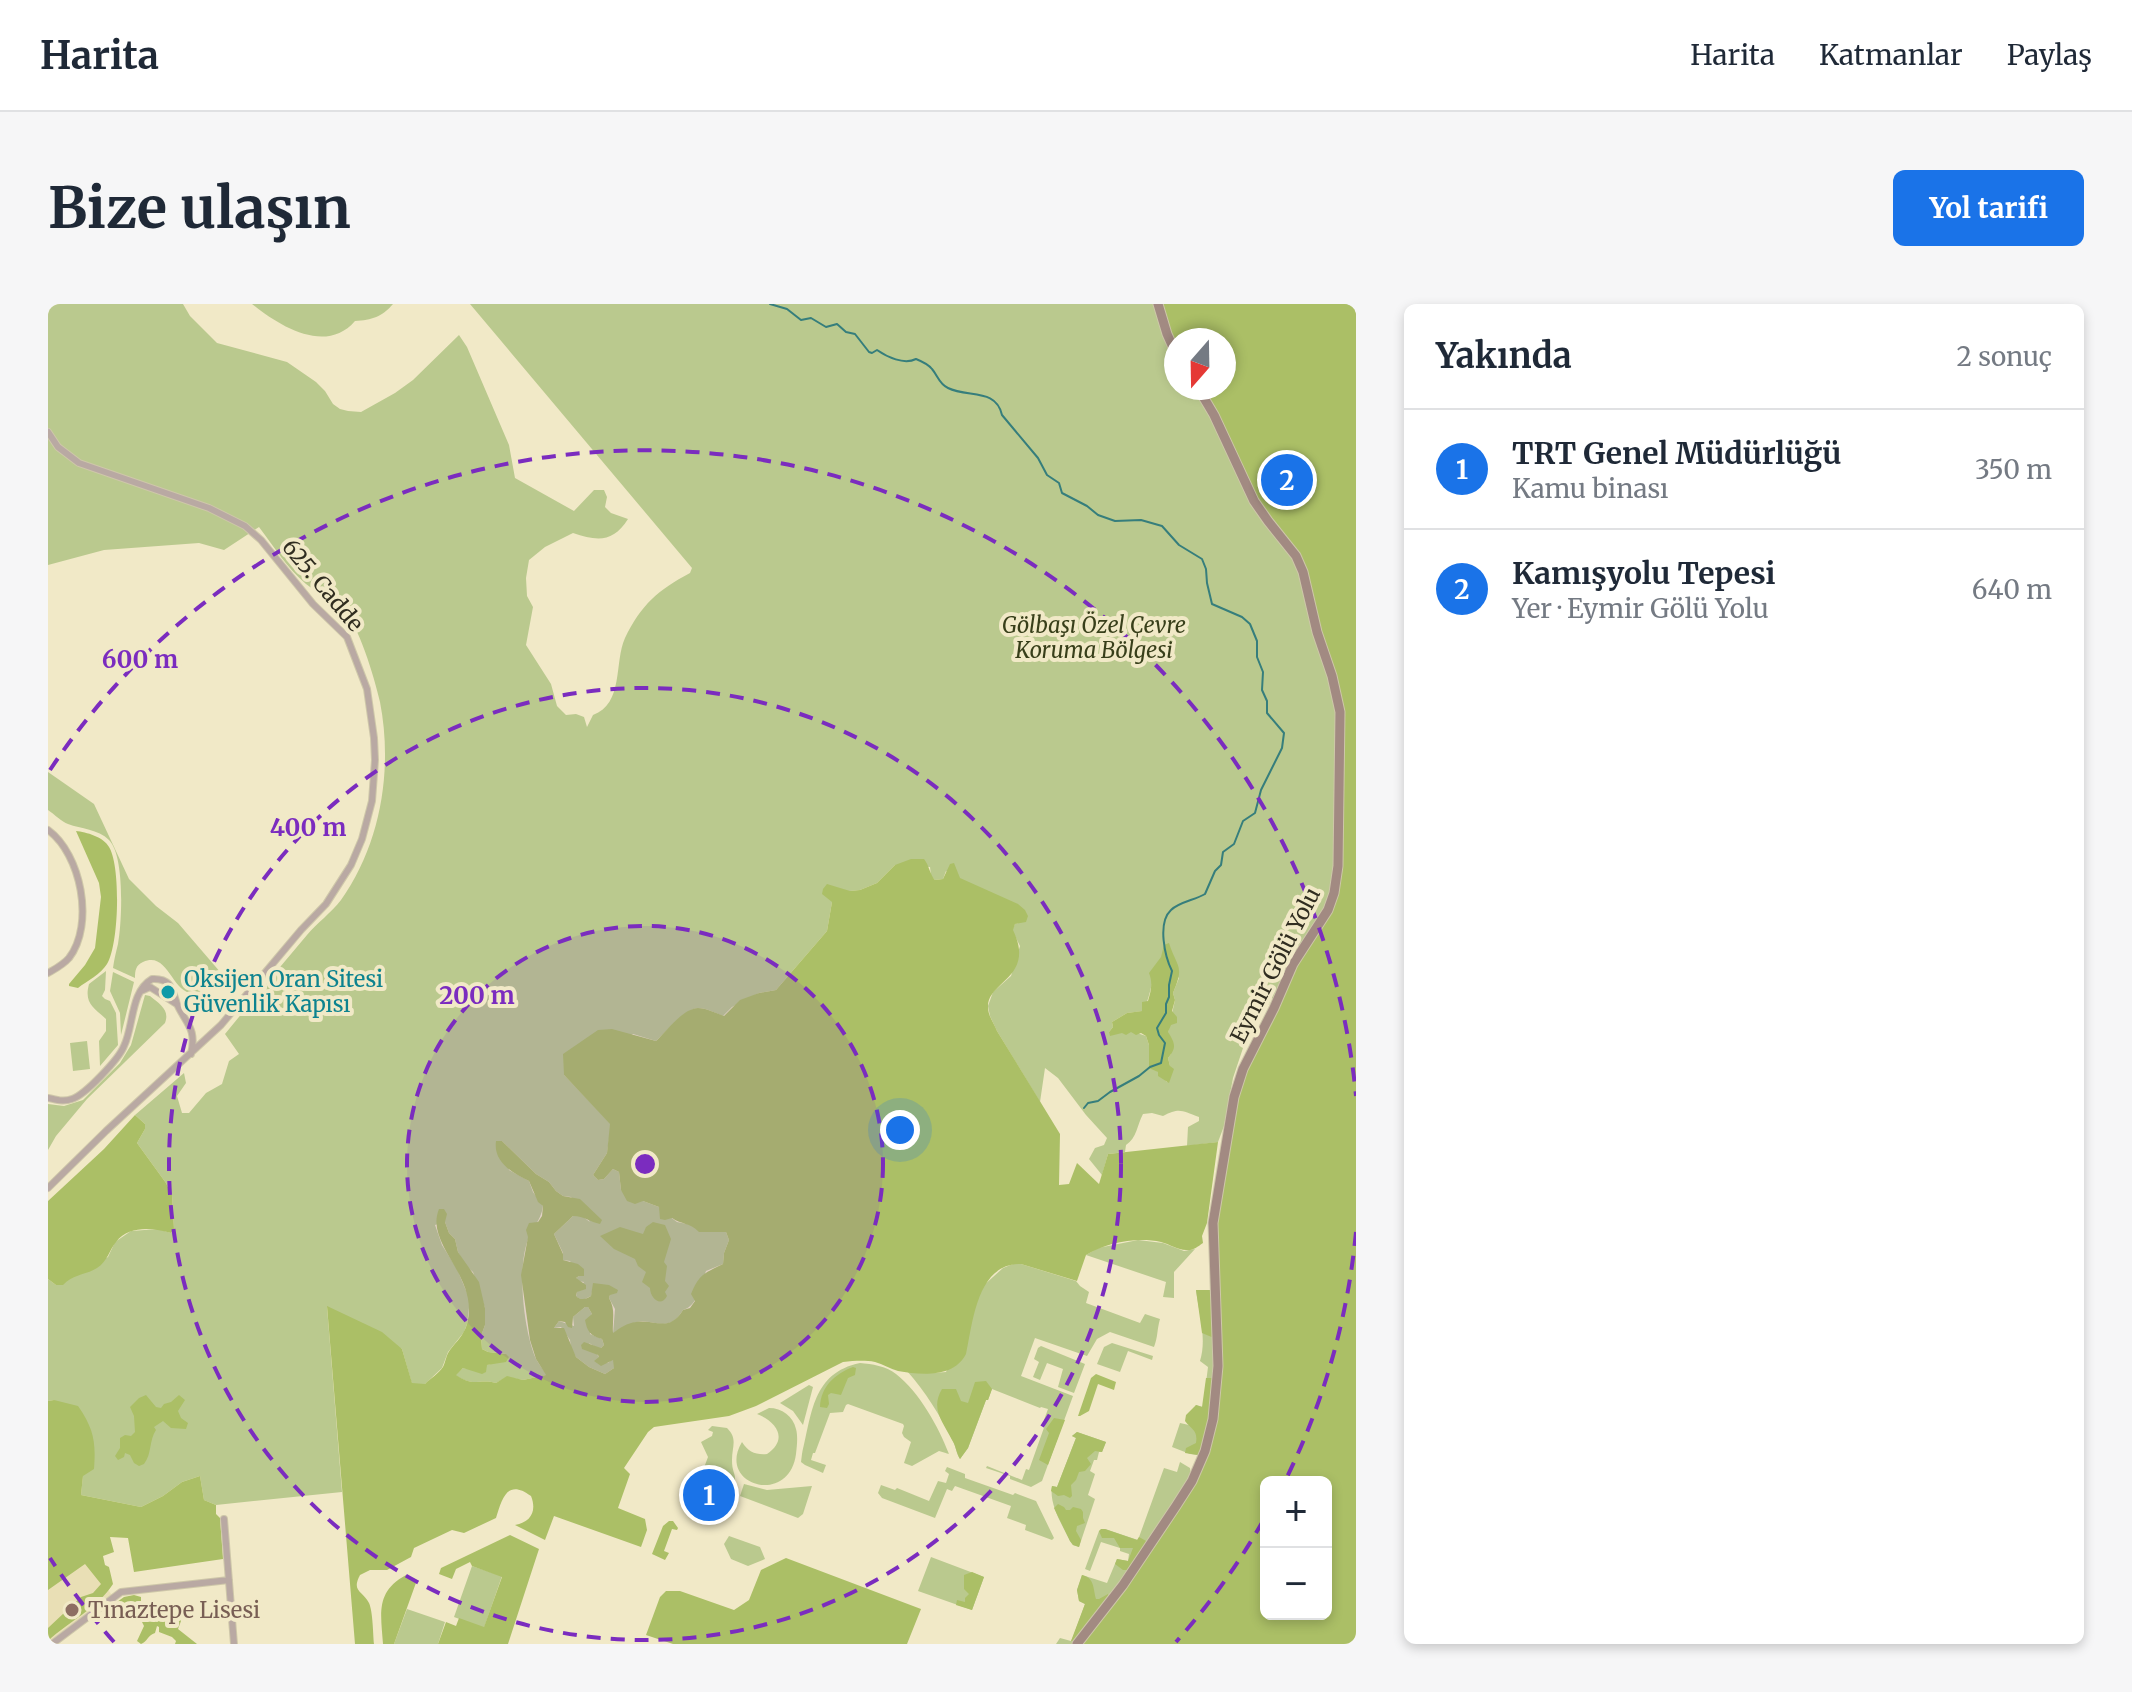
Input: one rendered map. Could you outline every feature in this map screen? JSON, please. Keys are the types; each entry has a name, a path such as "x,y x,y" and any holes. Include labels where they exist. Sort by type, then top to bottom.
{"street":[{"path":"1158,304 1165,328"},
{"name":"Eymir Gölü Yolu","path":"1077,1644 1123,1585 1176,1506 1192,1481 1205,1451 1213,1419 1218,1366 1213,1223 1234,1097 1243,1069 1293,964 1328,910 1338,866 1340,712 1303,572 1296,556 1254,501 1205,400"},
{"name":"625. Cadde","path":"48,432 58,447 79,463 209,508 245,526 261,540 313,604 347,637 367,689 374,738 375,781 367,822 351,865 326,904 221,1025 48,1188"},
{"path":"48,830 63,843 82,888 83,904 73,951 66,962 48,973"},
{"path":"48,1098 62,1101 79,1096 119,1055 127,1040 139,992 145,983 154,978 165,981 174,992 191,1028 191,1054"},
{"path":"139,992 150,987 178,1005"},
{"path":"224,1519 234,1644"},
{"path":"52,1644 121,1592 229,1580"}],"shaded area":[{"name":"Tınaztepe Lisesi","path":"84,1553 113,1597 48,1644 48,1556"}],"green space":[{"name":"Gölbaşı Özel Çevre Koruma Bölgesi","path":"48,304 183,304 190,316 217,343 287,362 316,382 340,409 361,412 413,380 459,335 509,445 515,478 574,511 594,490 604,490 607,497 605,507 611,513 628,519 610,536 590,538 573,533 545,547 529,560 527,596 533,607 526,645 551,684 557,706 566,715 584,717 587,727 593,715 610,702 625,638 637,616 660,592 690,573 692,568 470,304 1356,304 1356,1029 1271,998 1269,1004 1257,1009 1245,1023 1243,1048 1218,1142 1187,1146 1188,1127 1199,1121 1199,1117 1189,1113 1177,1111 1163,1116 1143,1114 1125,1152 1108,1154 1102,1175 1089,1159 1095,1148 1104,1145 1107,1138 1058,1078 1045,1068 1040,1102 990,1016 988,1006 993,992 1011,976 1020,946 1012,930 1015,924 1021,922 946,871 943,879 935,880 930,867 895,865 877,883 850,891 832,902 827,931 776,990 759,993 732,1007 723,1016 704,1009 693,1009 656,1041 633,1034 564,1075 611,1124 607,1153 593,1175 598,1180 604,1179 613,1169 619,1172 621,1190 659,1207 677,1222 705,1232 726,1232 729,1240 723,1264 706,1271 696,1299 672,1322 637,1322 613,1334 615,1309 610,1295 592,1292 583,1300 576,1297 584,1282 577,1281 579,1276 570,1261 563,1260 554,1234 573,1216 582,1216 590,1222 571,1197 556,1191 502,1141 509,1170 529,1181 543,1206 526,1246 522,1287 532,1348 547,1375 523,1380 507,1377 496,1383 472,1382 455,1375 463,1368 506,1361 506,1354 482,1349 485,1308 473,1272 458,1252 455,1239 445,1222 435,1225 470,1300 464,1332 448,1352 442,1368 425,1384 412,1384 402,1349 327,1307 342,1492 216,1505 204,1500 200,1476 182,1482 141,1507 81,1495 83,1475 54,1400 48,1401 48,1279 56,1285 108,1257 115,1242 131,1231 158,1229 171,1233 174,1229 172,1195 137,1143 145,1124 135,1115 184,1073 186,1083 177,1096 182,1113 189,1113 206,1093 222,1084 229,1061 239,1054 225,1034 307,935 337,905 355,878 366,855 380,805 385,753 380,702 365,652 348,615 342,606 299,578 259,527 224,550 199,543 104,550 48,565","holes":["1161,958 1179,978 1173,993 1175,1000 1168,1032 1171,1054 1168,1058 1167,1082 1158,1072 1146,1036 1131,1031 1109,1032 1112,1022 1127,1013 1143,1011"]},
{"path":"252,304 393,304 376,317 355,321 343,331 330,336 317,336 289,328"},
{"path":"1158,304 1356,304 1356,1644 1077,1644 1192,1481 1217,1394 1213,1240 1239,1078 1334,893 1341,722 1303,572 1268,521 1204,400 1236,400 1236,328 1167,328"},
{"path":"48,772 94,804 129,879 178,923 221,973 206,988 195,993 187,992 165,967 152,960 139,965 135,978 113,968 121,906 118,860 109,840 66,823 48,810"},
{"path":"76,831 107,843 113,857 117,887 111,954 101,971 78,988 69,984 95,948 101,897 99,883"},
{"path":"911,859 924,859 935,880 943,879 950,864 954,863 960,878 1025,910 1028,916 1026,922 1015,924 1013,930 1019,959 1015,969 990,998 988,1010 997,1031 1060,1134 1059,1185 1069,1184 1077,1163 1099,1184 1108,1154 1218,1142 1203,1243 1188,1250 1152,1241 1133,1240 1113,1244 1086,1255 1077,1281 1021,1264 1006,1266 986,1284 975,1311 966,1354 954,1367 936,1373 917,1373 898,1371 875,1362 843,1362 756,1406 729,1416 654,1427 624,1468 630,1474 618,1508 645,1519 647,1530 641,1547 554,1516 545,1540 515,1525 529,1518 533,1506 531,1496 523,1491 511,1490 503,1498 496,1518 464,1533 452,1530 414,1548 411,1557 387,1570 370,1570 360,1575 357,1588 370,1607 374,1644 355,1644 327,1306 382,1332 402,1349 412,1383 425,1384 443,1367 449,1352 464,1332 469,1307 460,1276 439,1235 436,1222 439,1209 444,1209 447,1214 445,1222 455,1239 458,1252 479,1282 485,1308 482,1349 509,1357 506,1362 487,1365 486,1372 482,1374 463,1368 456,1375 472,1382 496,1383 507,1376 523,1380 546,1375 536,1359 530,1340 521,1275 528,1237 526,1230 529,1223 538,1222 543,1206 538,1202 529,1181 501,1161 496,1141 502,1141 556,1191 563,1196 580,1199 602,1220 600,1224 573,1216 554,1234 563,1260 584,1269 584,1276 576,1278 586,1285 586,1289 577,1292 576,1296 584,1299 591,1296 593,1283 618,1290 609,1298 613,1311 613,1333 633,1323 667,1323 690,1308 695,1301 691,1294 700,1278 723,1264 729,1240 726,1232 699,1232 672,1218 660,1219 659,1207 643,1201 635,1204 627,1201 621,1190 619,1172 613,1169 604,1179 598,1180 593,1175 607,1153 610,1124 564,1075 563,1054 598,1030 612,1029 656,1041 692,1009 704,1009 724,1016 740,1000 776,990 827,931 832,902 822,894 827,884 850,891 860,890 877,883 895,865","holes":["588,1307 592,1314 585,1320 587,1327 592,1335 602,1339 604,1345 601,1348 584,1342 582,1349 598,1355 594,1361 601,1366 613,1360 614,1368 605,1374 576,1357 564,1328 554,1328 559,1321 572,1328 573,1317"]},
{"path":"1169,943 1179,971 1172,1011 1177,1023 1171,1025 1168,1032 1174,1045 1168,1058 1174,1069 1169,1083 1149,1068 1146,1036 1131,1032 1110,1036 1109,1032 1112,1022 1127,1013 1142,1011 1142,1002 1148,1001 1151,990 1149,973 1161,957 1164,945"},
{"path":"106,971 102,996 110,1001 116,1013 118,1045 100,1066 99,1041 106,1031 106,1019 91,1004 88,990 89,984"},
{"path":"113,972 134,982 121,1035 120,1013 110,991"},
{"path":"145,995 163,1008 165,1023 87,1099 48,1150 48,1104 64,1106 83,1100 120,1063 131,1045"},
{"path":"87,1041 90,1069 73,1071 70,1043"},
{"path":"135,1115 145,1124 137,1143 172,1195 174,1229 171,1233 150,1229 128,1233 116,1242 97,1268 63,1285 56,1285 48,1279 48,1201"},
{"path":"653,1222 665,1225 671,1239 664,1262 667,1266 665,1281 669,1286 665,1292 667,1296 662,1301 654,1298 650,1288 642,1282 646,1272 635,1259 614,1249 600,1236 620,1227 643,1234"},
{"path":"1138,1240 1163,1243 1184,1251 1195,1249 1174,1272 1174,1298 1163,1297 1166,1282 1086,1255 1098,1248"},
{"path":"1013,1264 1076,1281 1089,1292 1086,1303 1140,1323 1145,1314 1160,1319 1154,1347 1110,1332 1097,1339 1087,1356 1035,1338 1021,1376 1073,1396 1042,1481 1031,1487 986,1468 987,1466 1022,1480 1026,1469 1029,1470 1048,1409 992,1389 968,1448 960,1459 938,1414 907,1371 946,1372 983,1286 1003,1268"},
{"path":"1196,1290 1213,1290 1214,1378 1198,1455 1172,1447 1180,1423 1189,1425 1196,1405 1203,1407 1208,1367 1200,1361 1203,1335"},
{"path":"1196,1290 1213,1290 1214,1338 1202,1333"},
{"path":"585,1307 592,1314 590,1334 602,1339 604,1345 597,1348 589,1343 599,1357 608,1363 612,1359 615,1362 614,1368 605,1374 576,1357 561,1327 554,1328 559,1321 574,1326 573,1317"},
{"path":"1112,1343 1153,1356 1152,1360 1128,1351 1120,1372 1097,1364 1104,1347"},
{"path":"1041,1346 1085,1364 1074,1393 1058,1387 1063,1369 1047,1363 1040,1380 1033,1377 1039,1362 1034,1359"},
{"path":"860,1363 888,1369 905,1382 927,1411 949,1454 939,1451 912,1466 904,1463 911,1442 902,1433 903,1424 848,1404 843,1412 830,1413 813,1453 811,1460 826,1465 823,1473 801,1462 812,1410 823,1386 844,1368"},
{"path":"856,1368 855,1375 848,1378 841,1395 831,1393 827,1408 820,1407 823,1393 830,1382"},
{"path":"1096,1374 1116,1382 1114,1390 1098,1384 1089,1411 1078,1416 1091,1378"},
{"path":"1206,1378 1214,1378 1206,1440 1198,1455 1185,1453 1186,1448 1196,1443 1194,1430 1185,1421 1186,1415 1196,1405 1202,1407"},
{"path":"986,1381 992,1389 968,1448 960,1459 939,1415 939,1396 942,1389 956,1389 961,1401 968,1403 975,1382"},
{"path":"809,1385 813,1387 803,1425 793,1411 780,1403"},
{"path":"146,1395 156,1407 161,1408 179,1395 185,1400 178,1411 188,1423 186,1429 171,1428 163,1421 154,1427 156,1430 148,1456 139,1466 130,1455 125,1453 118,1460 115,1456 120,1448 120,1438 135,1432 130,1407"},
{"path":"48,1401 78,1406 93,1436 94,1469 83,1476 81,1495 141,1507 182,1482 200,1476 204,1500 216,1505 216,1514 220,1518 223,1559 134,1572 128,1538 110,1537 114,1552 103,1556 113,1584 99,1601 48,1641 48,1628 81,1597 93,1593 101,1584 85,1564 48,1590"},
{"path":"769,1408 790,1417 797,1435 791,1470 781,1481 769,1485 746,1479 738,1469 737,1457 742,1442 750,1450 763,1454 767,1454 777,1443 779,1437 775,1426 757,1414"},
{"path":"1054,1418 1065,1420 1048,1465 1039,1460 1049,1433 1046,1429"},
{"path":"712,1426 727,1428 732,1436 735,1478 732,1493 699,1481 708,1457 701,1442 712,1436 713,1432 708,1430"},
{"path":"1077,1432 1106,1442 1090,1471 1095,1474 1088,1495 1095,1499 1079,1547 1070,1541 1052,1500 1052,1486 1057,1487 1076,1438 1072,1436"},
{"path":"1077,1432 1106,1442 1102,1452 1095,1451 1087,1458 1091,1464 1085,1471 1079,1472 1071,1485 1072,1496 1058,1496 1051,1491 1052,1486 1057,1487 1076,1438 1072,1436"},
{"path":"1180,1462 1190,1468 1191,1475 1118,1586 1072,1644 1056,1644 1060,1638 1071,1641 1073,1637 1085,1604 1079,1601 1077,1590 1082,1575 1107,1583 1117,1559 1128,1561 1129,1554 1101,1542 1090,1571 1085,1569 1099,1531 1105,1529 1138,1540 1164,1468 1177,1472"},
{"path":"947,1467 965,1474 965,1478 1036,1501 1054,1538 1052,1540 1025,1530 1026,1525 1007,1518 1011,1506 955,1486 952,1491 947,1489 935,1518 882,1498 878,1493 881,1485 929,1501 938,1481 946,1483 949,1474 945,1471"},
{"path":"744,1484 767,1490 812,1486 803,1514 798,1518 740,1496"},
{"path":"1058,1504 1066,1510 1073,1507 1083,1512 1085,1523 1077,1526 1076,1531 1081,1540 1079,1547 1070,1541 1054,1508"},
{"path":"673,1521 678,1528 672,1529 664,1551 669,1553 665,1560 652,1554 663,1526"},
{"path":"1101,1529 1137,1540 1139,1537 1148,1542 1129,1570 1115,1564 1117,1559 1128,1561 1133,1548 1120,1548 1114,1538 1102,1538"},
{"path":"510,1535 539,1549 508,1644 438,1644 446,1622 456,1626 459,1618 484,1627 502,1577 472,1566 470,1562 456,1569 452,1579 439,1574 441,1568"},
{"path":"729,1536 760,1547 765,1559 748,1566 731,1559 724,1544"},
{"path":"931,1557 984,1577 972,1610 918,1591"},
{"path":"786,1558 921,1609 907,1644 673,1644 646,1635 660,1597 666,1591 680,1591 734,1610 749,1600 761,1570"},
{"path":"472,1566 502,1576 484,1628 454,1617"},
{"path":"972,1572 984,1577 972,1610 956,1605 957,1600 965,1602 969,1594 964,1589 964,1575"},
{"path":"406,1575 417,1580 394,1644 383,1644 381,1613 385,1596"},
{"path":"1082,1575 1091,1581 1096,1599 1108,1594 1109,1597 1071,1641 1085,1604 1079,1601 1077,1590"},
{"path":"134,1595 141,1597 141,1602 153,1613 153,1616 146,1616 157,1622 163,1619 170,1624 173,1615 179,1616 178,1629 197,1644 175,1644 172,1637 159,1632 157,1626 155,1633 143,1643 137,1641 144,1626 142,1622 127,1614 114,1612 117,1602"},
{"path":"407,1609 445,1622 438,1644 394,1644"}],"waterway":[{"path":"770,304 787,309 801,320 811,318 826,327 837,324 846,332 855,334 869,352 877,350 901,361 916,359 930,367 948,388 994,401 1038,458 1047,475 1059,483 1062,493 1098,515 1115,521 1141,520 1162,526 1179,545 1202,559 1212,604 1242,617 1250,624 1257,641 1267,713 1284,733 1282,748 1261,790 1255,813 1243,821 1234,844 1223,852 1221,865 1205,894 1178,905 1171,910 1164,923 1164,940 1172,971 1166,1013 1157,1028 1165,1043 1161,1063 1084,1108"}],"place":[{"name":"Kamışyolu Tepesi","path":"1287,480"},
{"name":"Oksijen Oran Sitesi Güvenlik Kapısı","path":"168,992"},
{"name":"TRT Genel Müdürlüğü","path":"709,1495"},
{"name":"Tınaztepe Lisesi","path":"72,1610"}]}
